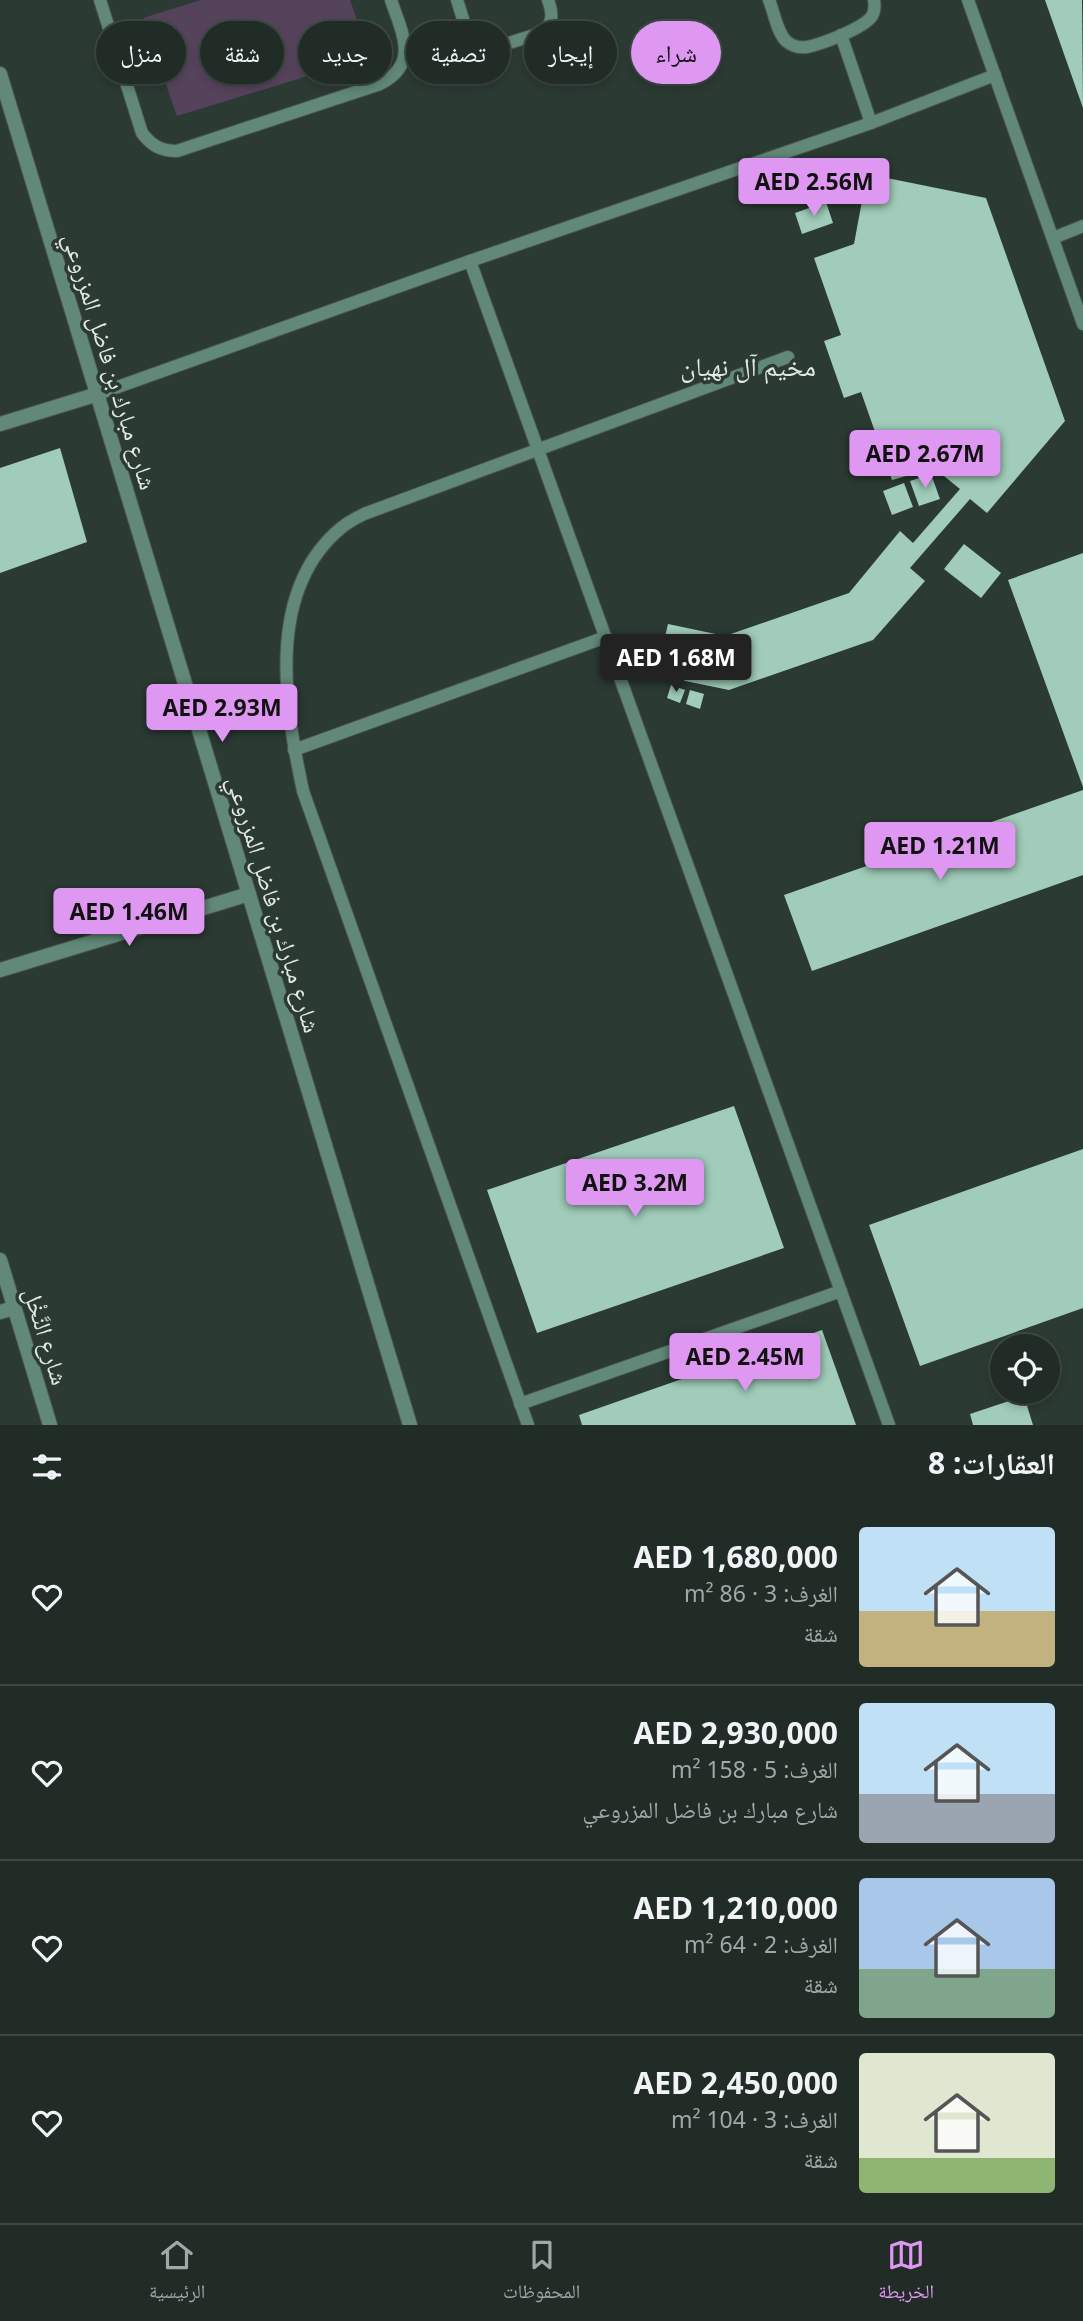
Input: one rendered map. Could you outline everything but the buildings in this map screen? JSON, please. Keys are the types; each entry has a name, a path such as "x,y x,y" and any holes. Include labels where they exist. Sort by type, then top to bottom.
{"street":[{"name":"شارع مبارك بن فاضل المزروعي","path":"0,74 410,1425"},
{"path":"0,424 98,394"},
{"path":"0,970 248,894"},
{"name":"شارع النَّخْل","path":"0,1260 7,1310 50,1425"}],"lane":[{"path":"100,0 142,133 157,148 167,151 177,150 391,79 400,70 406,46 391,0"},
{"path":"457,0 464,21"},
{"path":"510,43 544,32 551,24 553,14 548,0"},
{"path":"769,0 782,35 793,45 807,47 867,22 875,9 874,0"},
{"path":"968,0 1053,238 1078,293 1083,324"},
{"path":"841,34 871,123"},
{"path":"98,394 470,261 871,123 995,75"},
{"path":"1053,238 1083,226"},
{"path":"470,261 889,1425"},
{"path":"528,1425 303,791 294,750 287,681 289,623 302,580 326,543 342,527 364,514 788,357"},
{"path":"294,750 606,637"},
{"path":"520,1404 841,1291"}],"shaded area":[{"path":"201,0 350,0 357,21 298,21 298,79 284,83 284,21 200,21 200,84 282,84 177,116 166,84 186,84 186,21 144,21 143,18"}],"district":[{"name":"مخيم آل نهيان","path":"748,366"}]}
